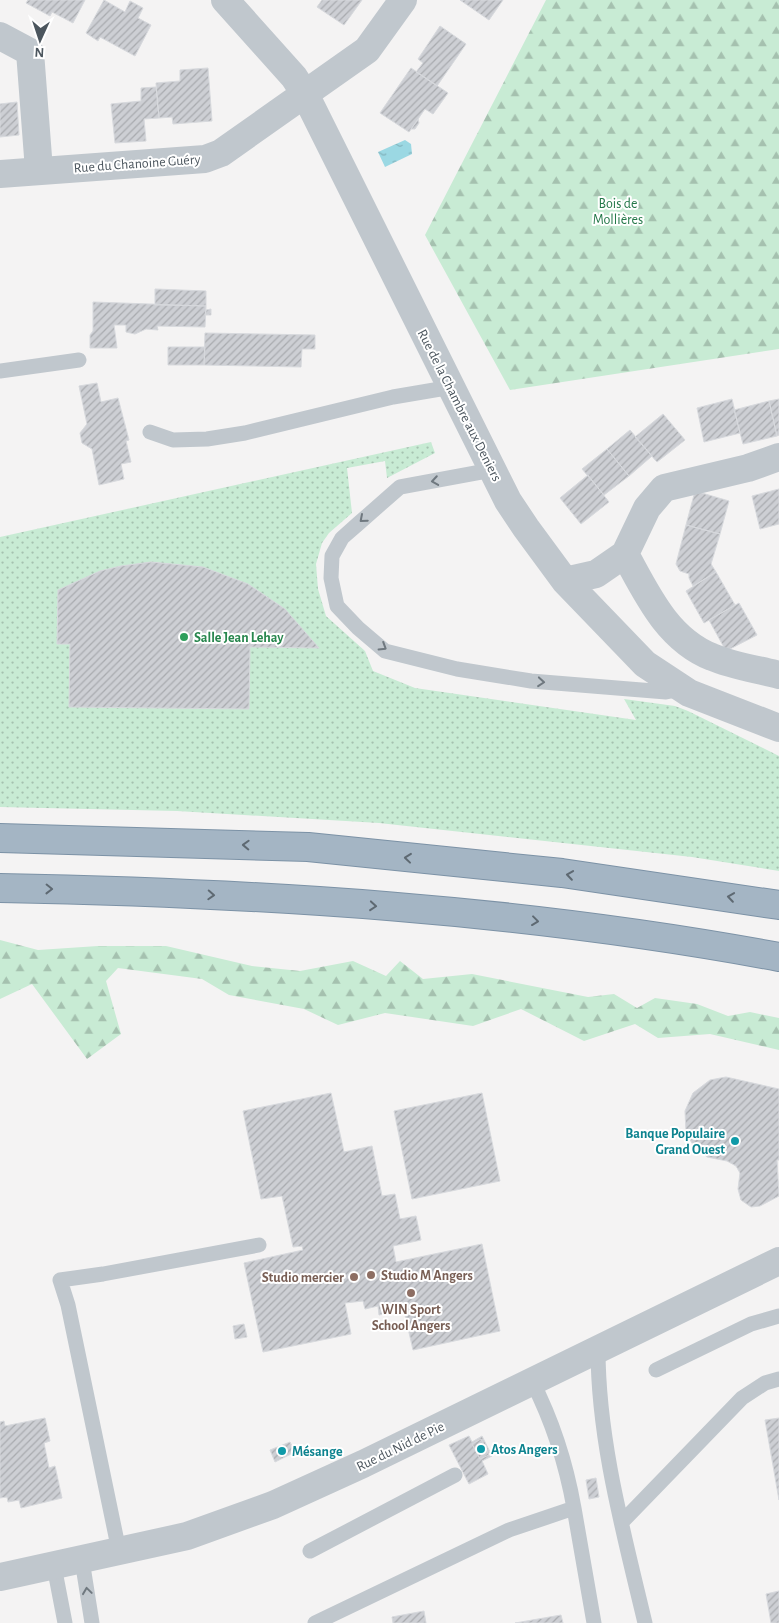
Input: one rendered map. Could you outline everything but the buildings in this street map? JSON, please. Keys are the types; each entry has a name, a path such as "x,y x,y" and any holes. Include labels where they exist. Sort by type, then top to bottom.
{"highway":[{"path":"0,838 308,847 562,873 779,905"},
{"path":"0,888 126,890 297,900 482,914 696,941 779,956"}],"street":[{"name":"Rue de la Chambre aux Deniers","path":"225,0 294,77 305,94 508,501 566,581 646,664 682,688 779,728"},
{"name":"Rue du Chanoine Guéry","path":"0,174 205,159 221,153 368,50 403,0"},
{"path":"0,36 30,52 39,170"},
{"path":"566,581 596,574 625,554 647,508 664,488 748,468 779,457"},
{"path":"625,554 652,604 670,628 689,645 713,658 779,676"},
{"name":"Rue du Nid de Pie","path":"0,1577 186,1536 273,1506 779,1261"}],"lane":[{"path":"0,371 79,360"},
{"path":"150,432 173,440 207,439 245,433 393,397 452,387"},
{"path":"492,470 400,487 342,538 332,556 331,578 337,606 358,628 386,651 457,669 550,683 666,692 682,688"},
{"path":"119,1551 68,1305 60,1280 104,1274 259,1245"},
{"path":"656,1370 751,1324 779,1316"},
{"path":"598,1349 598,1367 608,1452 645,1623"},
{"path":"622,1522 742,1398 765,1383 779,1379"},
{"path":"532,1381 552,1422 562,1450 594,1623"},
{"path":"310,1551 455,1476"},
{"path":"315,1623 509,1530 574,1508"},
{"path":"82,1560 92,1623"},
{"path":"54,1566 65,1623"}],"green space":[{"name":"Bois de Mollières","path":"546,0 779,0 779,349 510,390 425,235"},
{"path":"431,442 435,453 387,478 385,461 347,468 352,513 329,533 322,543 316,564 318,589 326,616 365,651 373,671 415,688 636,720 624,699 675,706 779,756 779,871 692,857 379,823 177,811 0,807 0,537"},
{"path":"0,940 38,950 98,946 166,946 252,966 300,971 353,961 386,976 400,961 423,979 472,974 588,997 614,994 637,1008 655,998 697,1004 728,1016 750,1012 779,1018 779,1050 710,1034 658,1038 635,1024 584,1041 521,1009 473,1026 385,1013 338,1025 304,1009 229,995 202,979 118,968 106,981 121,1034 87,1059 32,984 0,999"}],"water":[{"path":"405,140 411,144 412,154 385,167 378,152"}],"place":[{"name":"Salle Jean Lehay","path":"184,637"},
{"name":"Banque Populaire Grand Ouest","path":"735,1141"},
{"name":"Studio M Angers","path":"371,1275"},
{"name":"Studio mercier","path":"354,1277"},
{"name":"WIN Sport School Angers","path":"411,1293"},
{"name":"Atos Angers","path":"481,1449"},
{"name":"Mésange","path":"282,1451"}]}
